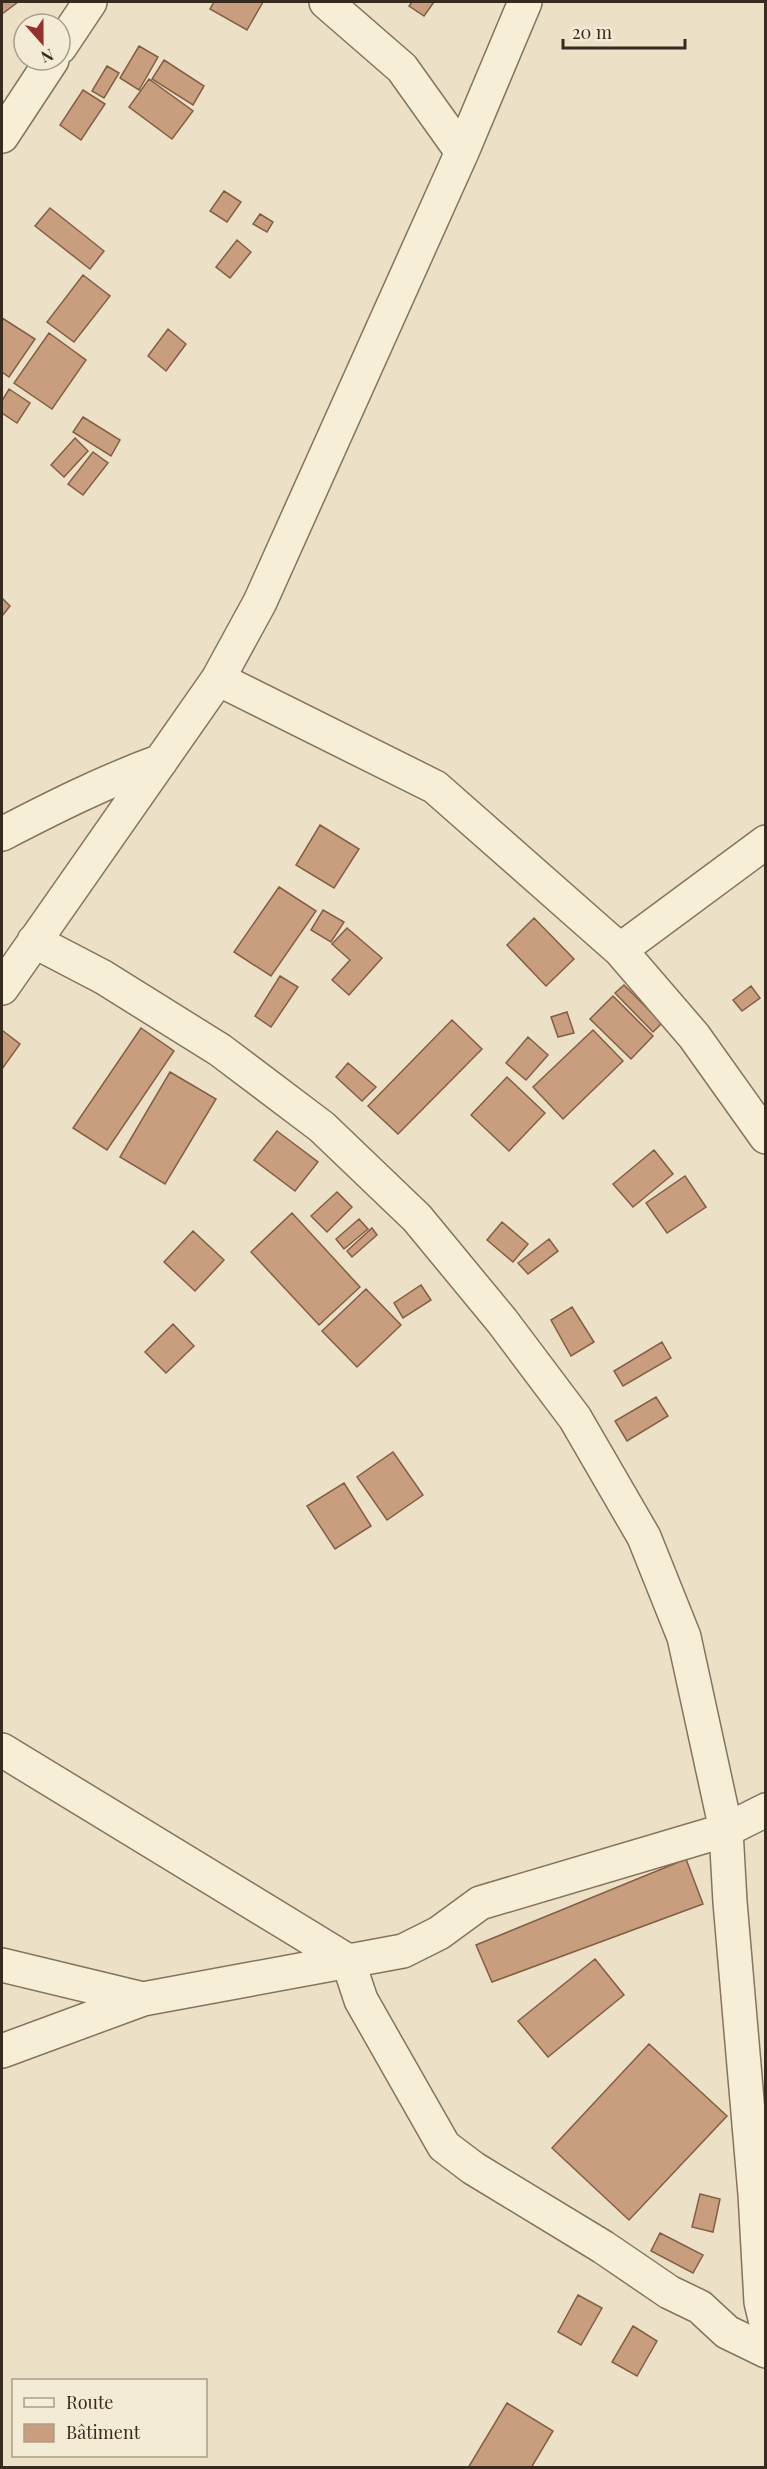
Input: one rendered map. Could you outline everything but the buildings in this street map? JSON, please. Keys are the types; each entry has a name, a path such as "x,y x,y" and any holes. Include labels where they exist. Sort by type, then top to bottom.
{"street":[{"path":"72,29 90,2"},
{"path":"326,2 402,68 462,152"},
{"path":"2,988 218,680 260,602 462,152 525,2"},
{"path":"2,136 11,104 41,72"},
{"path":"218,680 435,787 620,950 694,1036 765,1137"},
{"path":"2,834 75,800 99,784 161,761"},
{"path":"620,950 765,842"},
{"path":"34,941 103,977 220,1050 322,1127 417,1218 502,1321 575,1418 645,1537 684,1637 726,1830 755,2194 761,2302 765,2323"},
{"path":"2,1750 348,1961 361,2000 444,2146 473,2168 603,2247 669,2292 700,2307 727,2332 765,2351"},
{"path":"2,2051 143,1999 403,1951 439,1933 480,1903 726,1830 765,1810"},
{"path":"2,1965 143,1999"}]}
